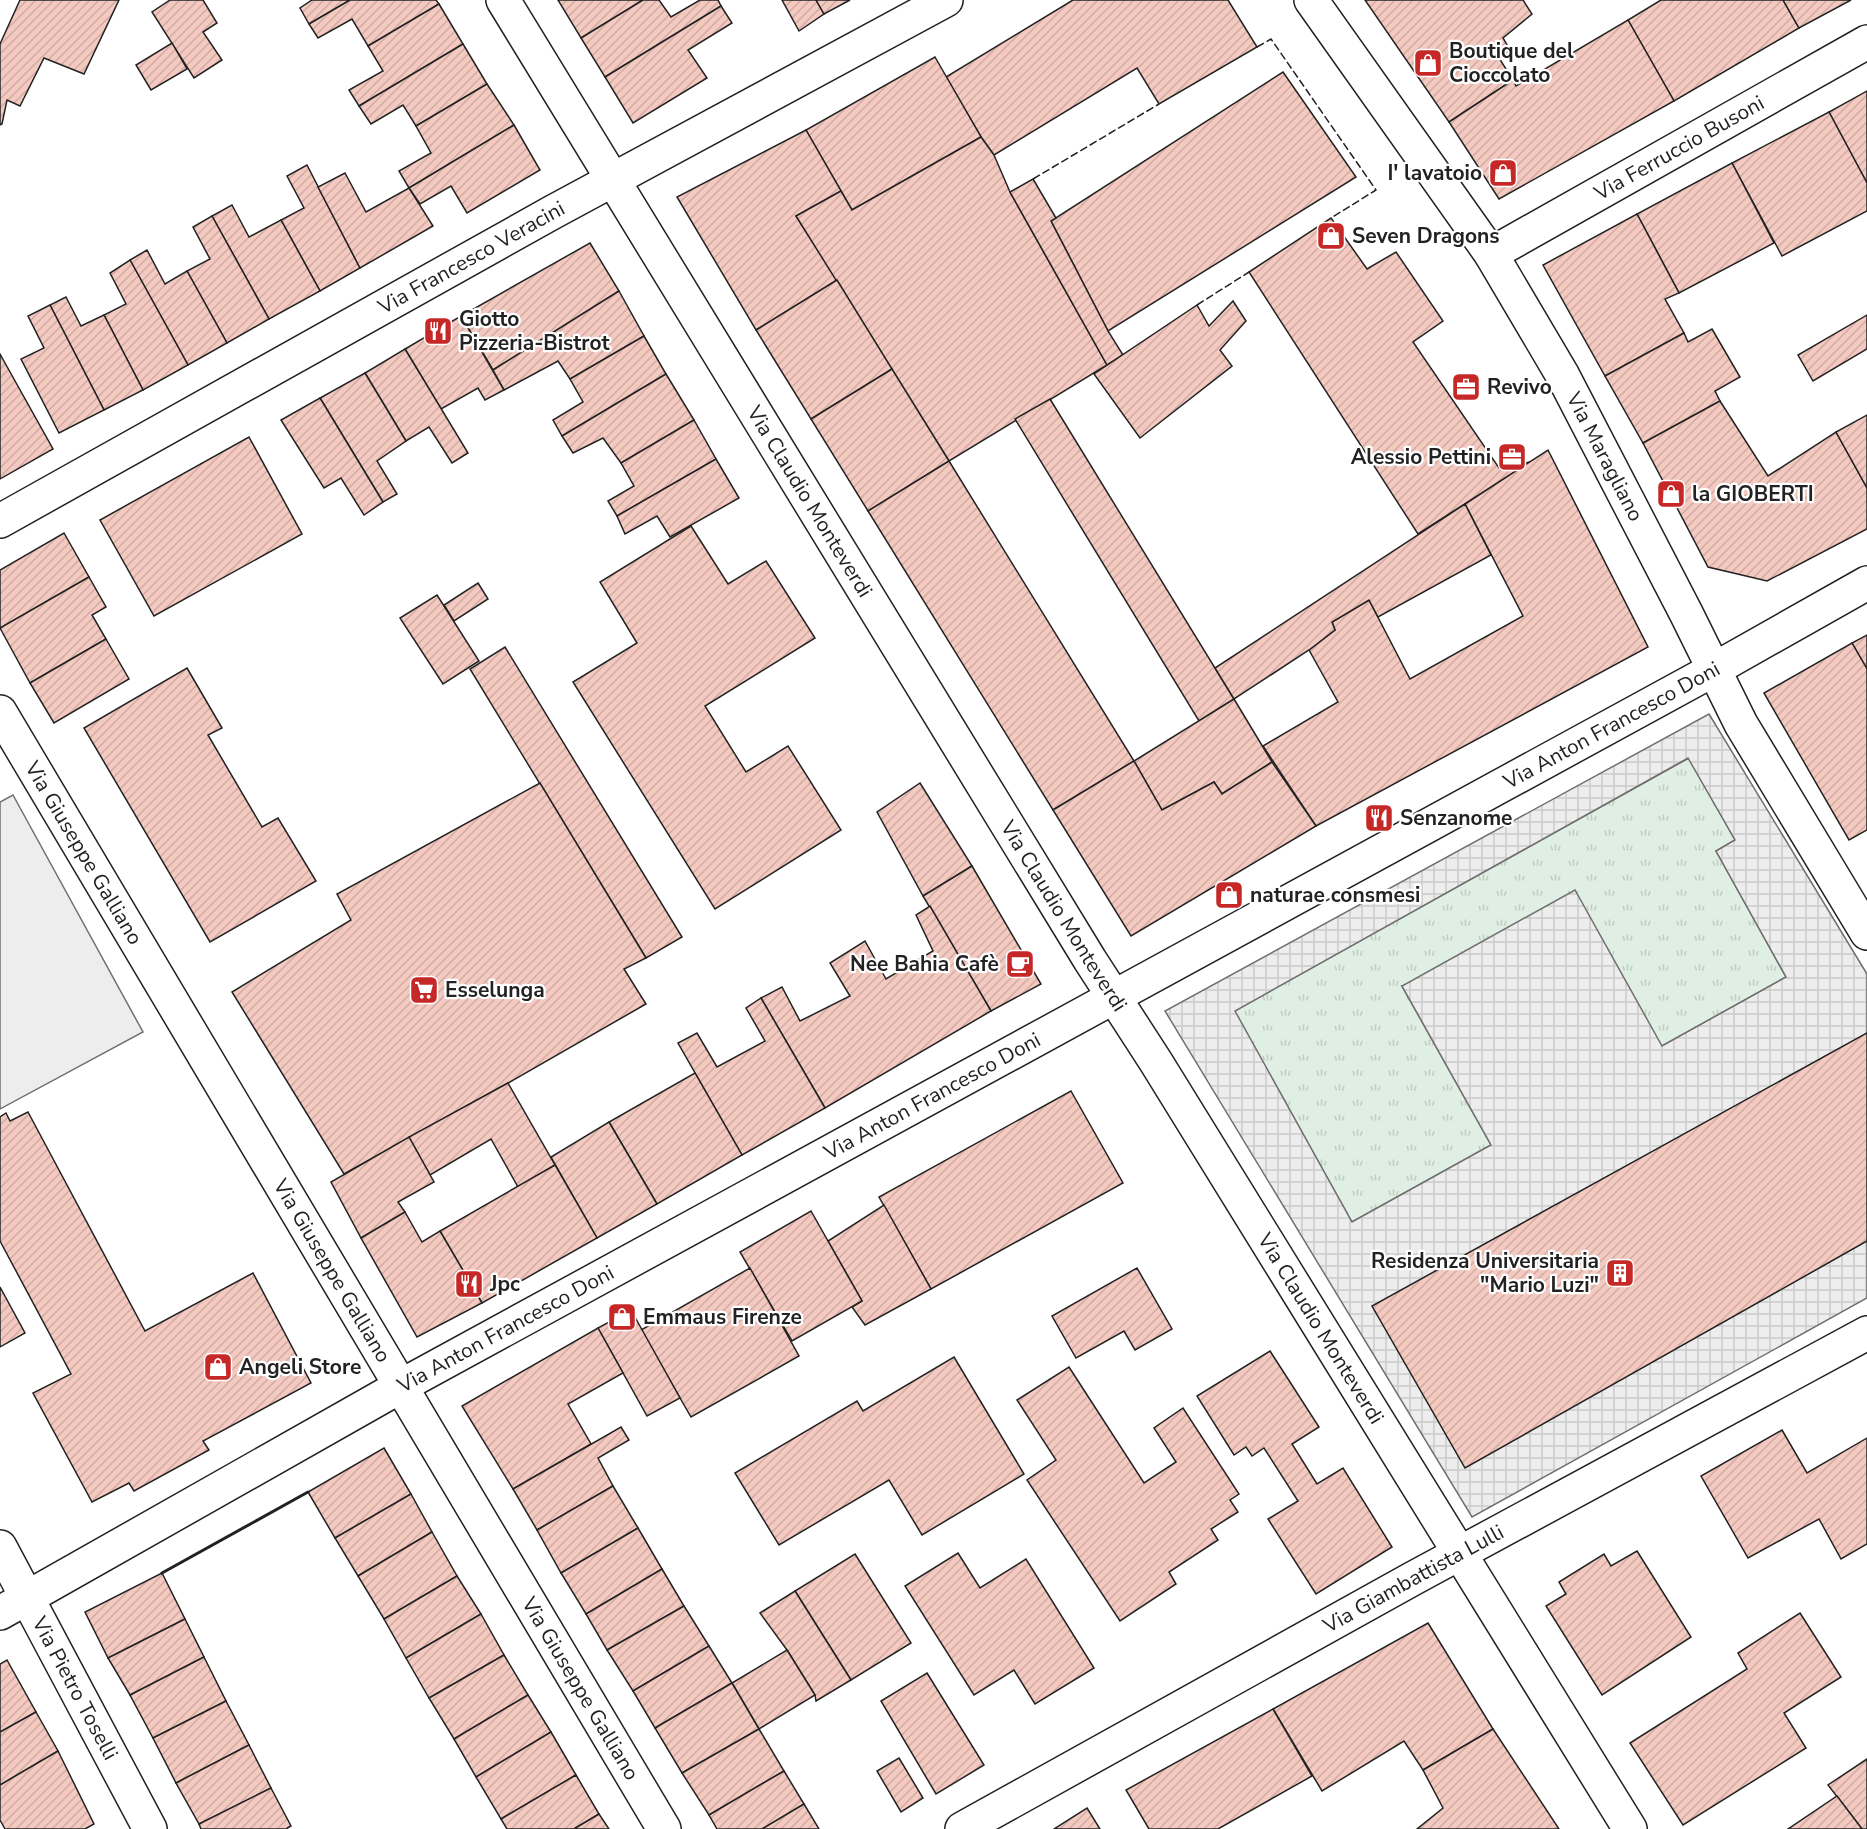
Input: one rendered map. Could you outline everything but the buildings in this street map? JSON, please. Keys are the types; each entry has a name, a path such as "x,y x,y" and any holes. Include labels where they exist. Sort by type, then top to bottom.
{"street":[{"name":"Via Claudio Monteverdi","path":"503,0 1113,997 1169,1082 1630,1829"},
{"name":"Via Francesco Veracini","path":"0,521 553,212 946,0"},
{"name":"Via Maragliano","path":"1311,0 1491,254 1563,376 1741,724 1867,933"},
{"name":"Via Ferruccio Busoni","path":"1491,254 1867,42"},
{"name":"Via Anton Francesco Doni","path":"13,1606 401,1386 1713,670 1867,583"},
{"name":"Via Giuseppe Galliano","path":"0,712 664,1829"},
{"name":"Via Giambattista Lulli","path":"962,1829 1461,1553 1867,1333"},
{"name":"Via Pietro Toselli","path":"0,1547 13,1606 56,1649 150,1829"}],"green space":[{"path":"1689,758 1735,840 1716,851 1786,977 1662,1046 1402,986 1491,1145 1352,1222 1234,1011"}],"shaded area":[{"path":"1709,714 1867,974 1867,1033 1373,1306 1465,1467 1867,1241 1867,1298 1472,1517 1165,1011","holes":["1688,758 1735,840 1716,851 1786,977 1662,1046 1575,890 1402,986 1491,1145 1352,1222 1235,1011"]},
{"path":"13,795 143,1032 0,1109 0,802"}],"fence":[{"path":"1257,47 1271,39 1376,190 1331,218"},
{"path":"1033,179 1159,104"},
{"path":"1197,305 1249,272"}],"wall":[{"path":"162,1573 308,1492"}],"place":[{"name":"Boutique del Cioccolato","path":"1428,63"},
{"name":"I' lavatoio","path":"1503,173"},
{"name":"Seven Dragons","path":"1331,236"},
{"name":"Giotto Pizzeria-Bistrot","path":"438,331"},
{"name":"Revivo","path":"1466,387"},
{"name":"Alessio Pettini","path":"1512,457"},
{"name":"la GIOBERTI","path":"1671,494"},
{"name":"Senzanome","path":"1379,818"},
{"name":"naturae consmesi","path":"1229,895"},
{"name":"Nee Bahia Cafè","path":"1020,964"},
{"name":"Esselunga","path":"424,990"},
{"name":"Residenza Universitaria \"Mario Luzi\"","path":"1620,1273"},
{"name":"Jpc","path":"469,1284"},
{"name":"Emmaus Firenze","path":"622,1317"},
{"name":"Angeli Store","path":"218,1367"}]}
